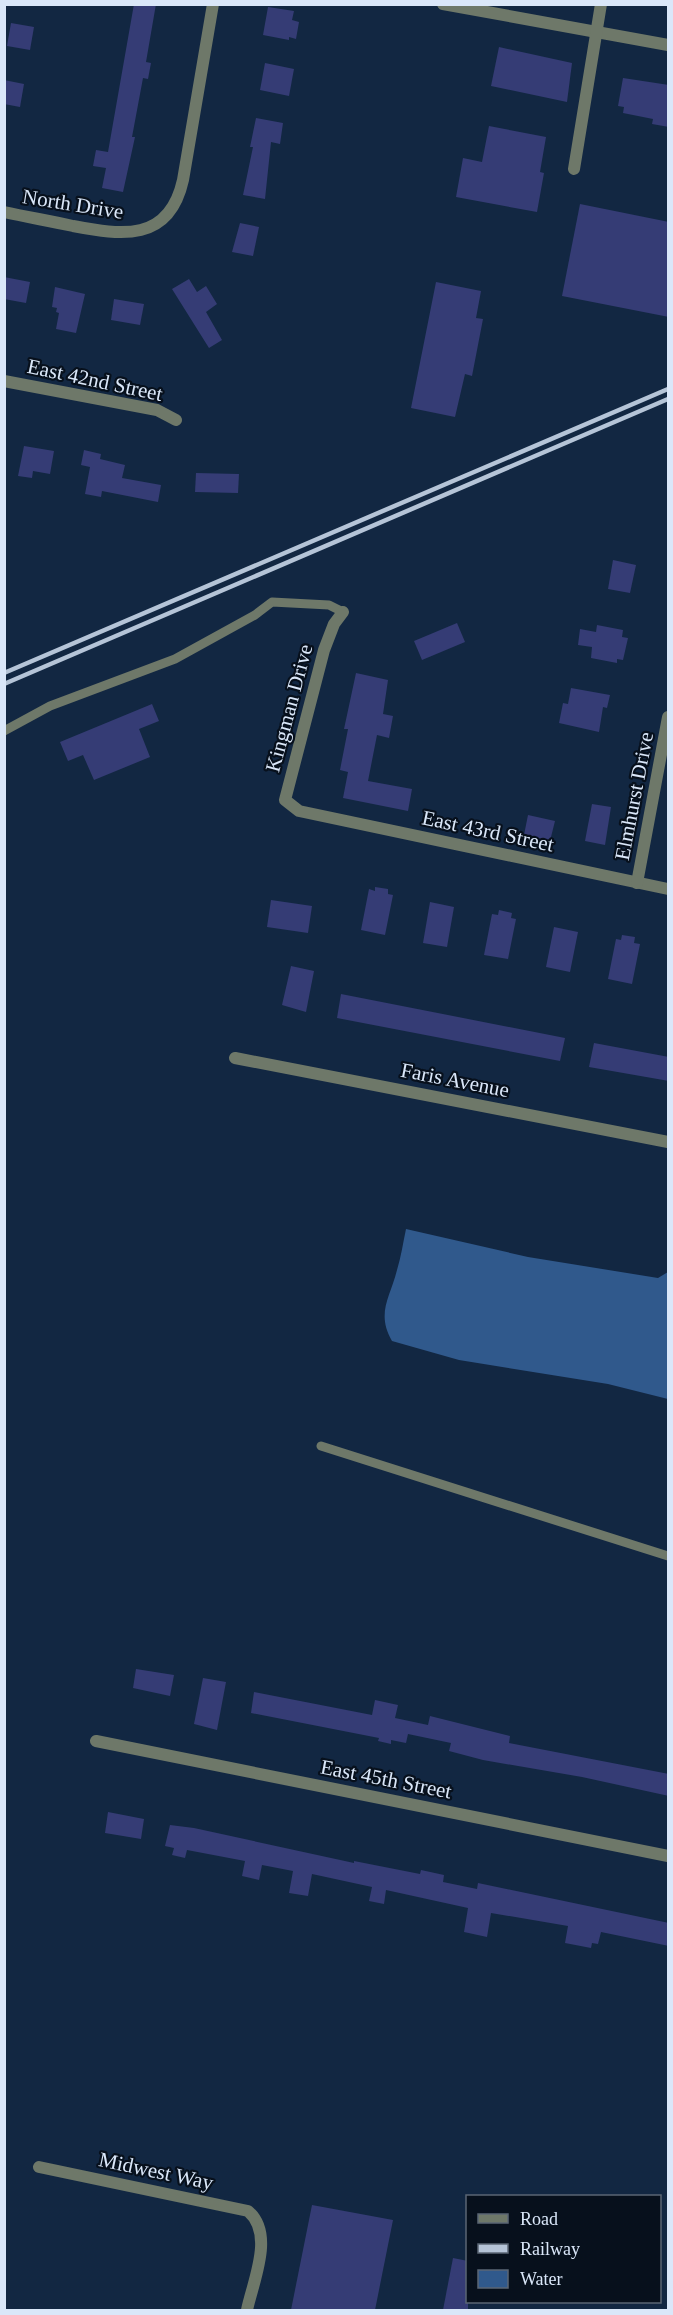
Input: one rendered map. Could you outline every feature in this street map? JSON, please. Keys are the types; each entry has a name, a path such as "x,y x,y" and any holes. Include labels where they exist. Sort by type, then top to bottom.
{"street":[{"name":"North Drive","path":"4,212 113,234 135,232 156,224 167,213 182,188 213,4"},
{"path":"443,4 669,45"},
{"path":"574,169 601,4"},
{"name":"East 42nd Street","path":"4,381 158,410 176,420"},
{"name":"Kingman Drive","path":"299,811 285,800 324,650 334,624 343,612"},
{"name":"Elmhurst Drive","path":"638,883 669,717"},
{"name":"East 43rd Street","path":"299,811 669,889"},
{"name":"Faris Avenue","path":"235,1058 669,1142"},
{"name":"East 45th Street","path":"96,1741 669,1856"},
{"name":"Midwest Way","path":"39,2167 248,2211 259,2223 261,2248 247,2310"}],"lane":[{"path":"4,730 50,706 175,659 255,615 272,602 329,604 343,612"},
{"path":"321,1446 669,1556"}],"water":[{"path":"406,1229 528,1257 658,1278 668,1272 668,1399 608,1384 459,1360 392,1341 385,1322 386,1306 400,1260"}],"building":[{"path":"134,4 156,4 146,62 151,63 148,79 143,78 132,137 135,137 123,192 102,188 106,168 93,166 96,150 108,152"},
{"path":"268,7 294,11 292,20 299,22 296,39 289,37 289,40 263,35"},
{"path":"11,23 34,27 30,50 7,46"},
{"path":"499,47 572,63 567,102 491,86"},
{"path":"265,63 294,69 289,96 260,90"},
{"path":"623,78 669,85 669,127 652,124 653,119 623,113 624,107 618,106"},
{"path":"4,80 24,84 20,107 4,104"},
{"path":"256,118 283,123 280,144 271,142 265,199 243,195 253,147 250,147"},
{"path":"489,126 546,137 540,172 544,173 537,212 456,197 463,158 482,162"},
{"path":"580,204 669,222 669,317 562,296"},
{"path":"240,223 259,227 253,256 232,252"},
{"path":"4,277 30,282 26,303 4,299"},
{"path":"189,279 197,292 206,286 217,304 206,312 222,340 209,348 172,289"},
{"path":"436,282 481,291 476,318 483,319 472,376 465,374 455,417 411,408"},
{"path":"55,287 85,294 76,333 56,329 59,313 56,312 57,308 52,307"},
{"path":"114,299 144,304 140,325 111,320"},
{"path":"24,446 54,451 50,474 33,471 32,478 18,476"},
{"path":"84,450 101,454 100,459 125,465 122,478 161,485 158,502 102,491 101,497 85,494 90,467 81,465"},
{"path":"196,473 239,474 238,493 195,492"},
{"path":"613,560 636,565 630,593 608,589"},
{"path":"457,623 465,642 422,660 414,641"},
{"path":"597,625 623,630 622,637 628,638 623,660 617,659 617,663 591,658 592,647 578,645 580,629 596,632"},
{"path":"356,673 388,680 383,714 393,716 389,738 377,735 368,781 412,789 408,811 343,798 348,772 340,770 348,729 344,729"},
{"path":"571,688 610,695 607,708 603,707 599,732 559,723 563,703 568,704"},
{"path":"152,704 159,721 139,729 150,757 94,780 83,755 68,761 60,742"},
{"path":"592,804 611,807 605,845 585,841"},
{"path":"528,815 555,821 550,841 524,835"},
{"path":"375,887 388,889 388,894 393,895 385,935 361,930 369,889 375,891"},
{"path":"271,900 312,906 308,933 267,927"},
{"path":"430,902 454,907 447,947 423,943"},
{"path":"499,910 512,913 511,918 516,919 508,959 484,955 492,914 498,915"},
{"path":"554,927 578,932 570,972 546,967"},
{"path":"622,935 635,937 634,943 640,944 632,984 608,979 616,939 621,940"},
{"path":"291,966 314,971 306,1012 282,1005"},
{"path":"341,994 565,1038 560,1061 337,1018"},
{"path":"594,1043 669,1057 669,1081 589,1067"},
{"path":"136,1669 174,1675 170,1696 133,1688"},
{"path":"203,1678 226,1682 217,1730 194,1724"},
{"path":"254,1692 372,1715 375,1700 398,1705 395,1718 428,1725 430,1716 510,1736 509,1743 669,1774 669,1796 582,1777 483,1760 449,1751 451,1743 408,1734 406,1743 391,1740 391,1744 378,1741 379,1738 251,1713"},
{"path":"108,1812 144,1819 141,1839 105,1833"},
{"path":"170,1825 194,1828 354,1863 354,1861 420,1874 421,1870 444,1875 443,1882 477,1889 478,1883 669,1923 669,1946 601,1932 598,1944 592,1943 591,1948 565,1943 568,1926 491,1913 487,1937 464,1932 468,1908 386,1890 384,1904 369,1901 372,1887 312,1874 308,1896 289,1893 293,1871 262,1865 259,1880 242,1876 245,1861 187,1850 185,1858 172,1855 174,1848 165,1846"},
{"path":"312,2205 393,2220 375,2310 291,2310"},
{"path":"453,2258 466,2261 468,2310 443,2310"}],"railway":[{"path":"4,673 668,389"},
{"path":"4,684 668,399"}]}
